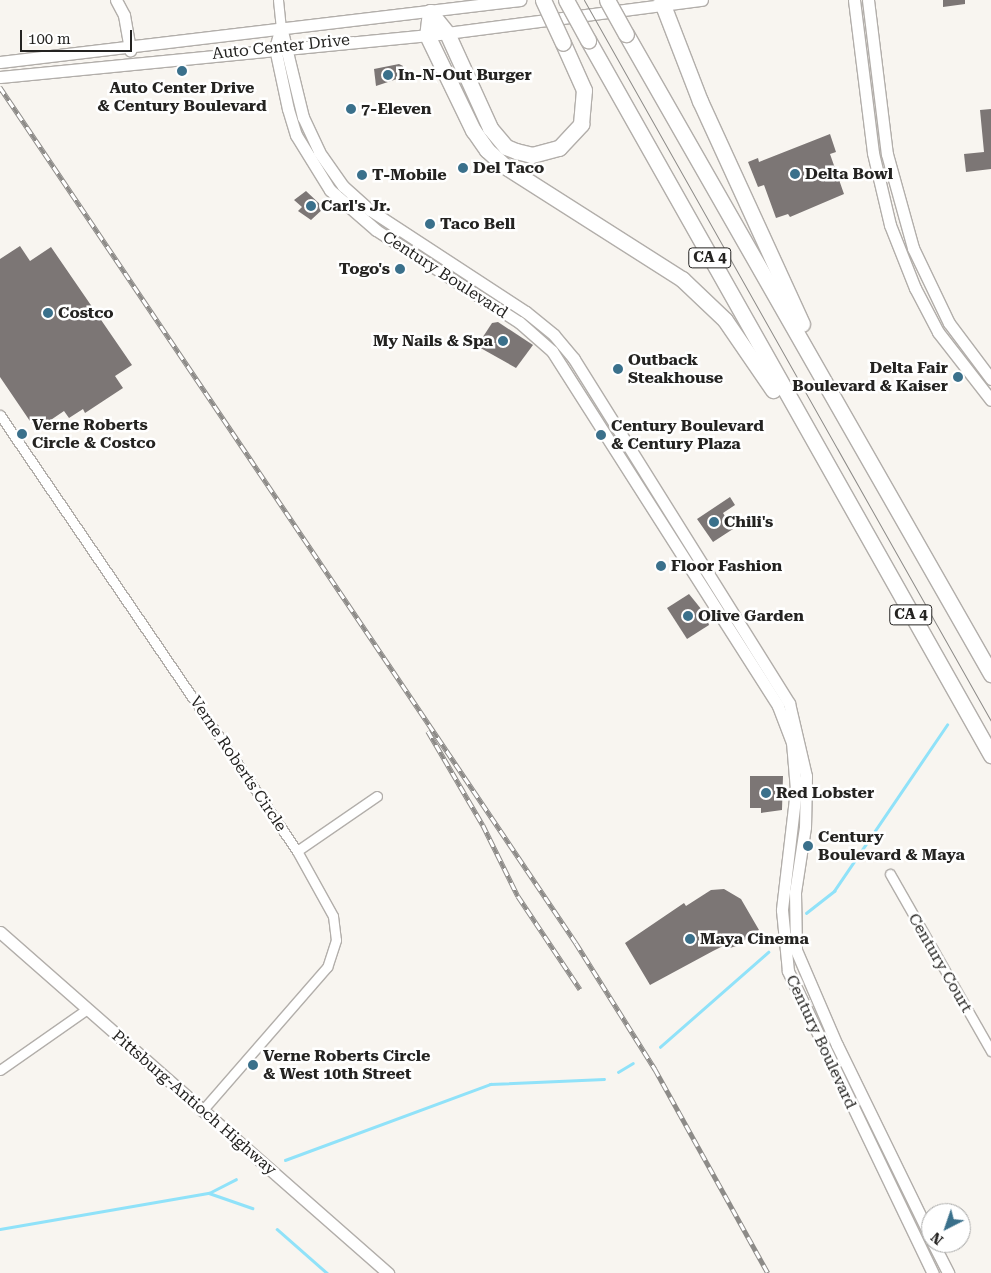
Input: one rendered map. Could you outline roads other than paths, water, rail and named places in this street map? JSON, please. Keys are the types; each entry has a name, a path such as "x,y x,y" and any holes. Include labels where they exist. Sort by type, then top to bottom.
{"highway":[{"path":"430,12 448,33 490,128 506,147 532,155 559,148 581,124 584,90 543,0"},
{"name":"CA 4","path":"566,0 832,476 991,755"},
{"name":"CA 4","path":"607,0 991,674"},
{"path":"662,3 700,101 848,423"},
{"path":"430,12 427,35 473,130 487,150 506,167 682,279 725,320 832,476"}],"street":[{"path":"116,0 124,15 130,44 131,62"},
{"path":"278,0 281,27"},
{"name":"Auto Center Drive","path":"0,62 130,44 430,12 520,0"},
{"name":"Auto Center Drive","path":"0,77 131,62 448,33 662,3 702,0"},
{"path":"854,0 868,116 882,198 908,273 946,344 991,400"},
{"path":"868,0 891,175 920,266 948,323 991,379"},
{"name":"Century Boulevard","path":"281,27 289,47 303,117 319,152 343,186 370,210 526,312 554,335 574,359 789,704 806,776 806,827 795,892 796,950 837,1046 921,1218"},
{"name":"Century Boulevard","path":"281,27 275,48 296,135 330,190 376,230 519,322 552,351 778,706 792,742 796,790 782,910 788,972 933,1273"},
{"path":"868,116 882,114"},
{"name":"Verne Roberts Circle","path":"0,415 297,851 333,916 336,940 327,967 202,1111"},
{"path":"297,851 377,796"},
{"name":"Century Court","path":"890,874 991,1051"},
{"name":"Pittsburg-Antioch Highway","path":"0,932 388,1273"},
{"path":"0,1070 87,1009"},
{"path":"938,1253 948,1273"}],"waterway":[{"path":"806,913 834,891 947,725"},
{"path":"660,1047 768,952"},
{"path":"618,1072 633,1063"},
{"path":"285,1160 490,1084 604,1079"},
{"path":"0,1229 209,1193 236,1179"},
{"path":"209,1193 252,1208"},
{"path":"277,1229 327,1273"}],"tram line":[{"path":"584,0 991,721"}],"railway":[{"path":"0,87 576,943 655,1069 768,1273"},
{"path":"428,731 483,825 518,896 580,989"}],"place":[{"name":"Auto Center Drive & Century Boulevard","path":"182,71"},
{"name":"In-N-Out Burger","path":"388,75"},
{"name":"7-Eleven","path":"351,109"},
{"name":"Del Taco","path":"463,168"},
{"name":"Delta Bowl","path":"795,174"},
{"name":"T-Mobile","path":"362,175"},
{"name":"Carl's Jr.","path":"311,206"},
{"name":"Taco Bell","path":"430,224"},
{"name":"Togo's","path":"400,269"},
{"name":"Costco","path":"48,313"},
{"name":"My Nails & Spa","path":"503,341"},
{"name":"Outback Steakhouse","path":"618,369"},
{"name":"Delta Fair Boulevard & Kaiser","path":"958,377"},
{"name":"Verne Roberts Circle & Costco","path":"22,434"},
{"name":"Century Boulevard & Century Plaza","path":"601,435"},
{"name":"Chili's","path":"714,522"},
{"name":"Floor Fashion","path":"661,566"},
{"name":"Olive Garden","path":"688,616"},
{"name":"Red Lobster","path":"766,793"},
{"name":"Century Boulevard & Maya","path":"808,846"},
{"name":"Maya Cinema","path":"690,939"},
{"name":"Verne Roberts Circle & West 10th Street","path":"253,1065"}]}
